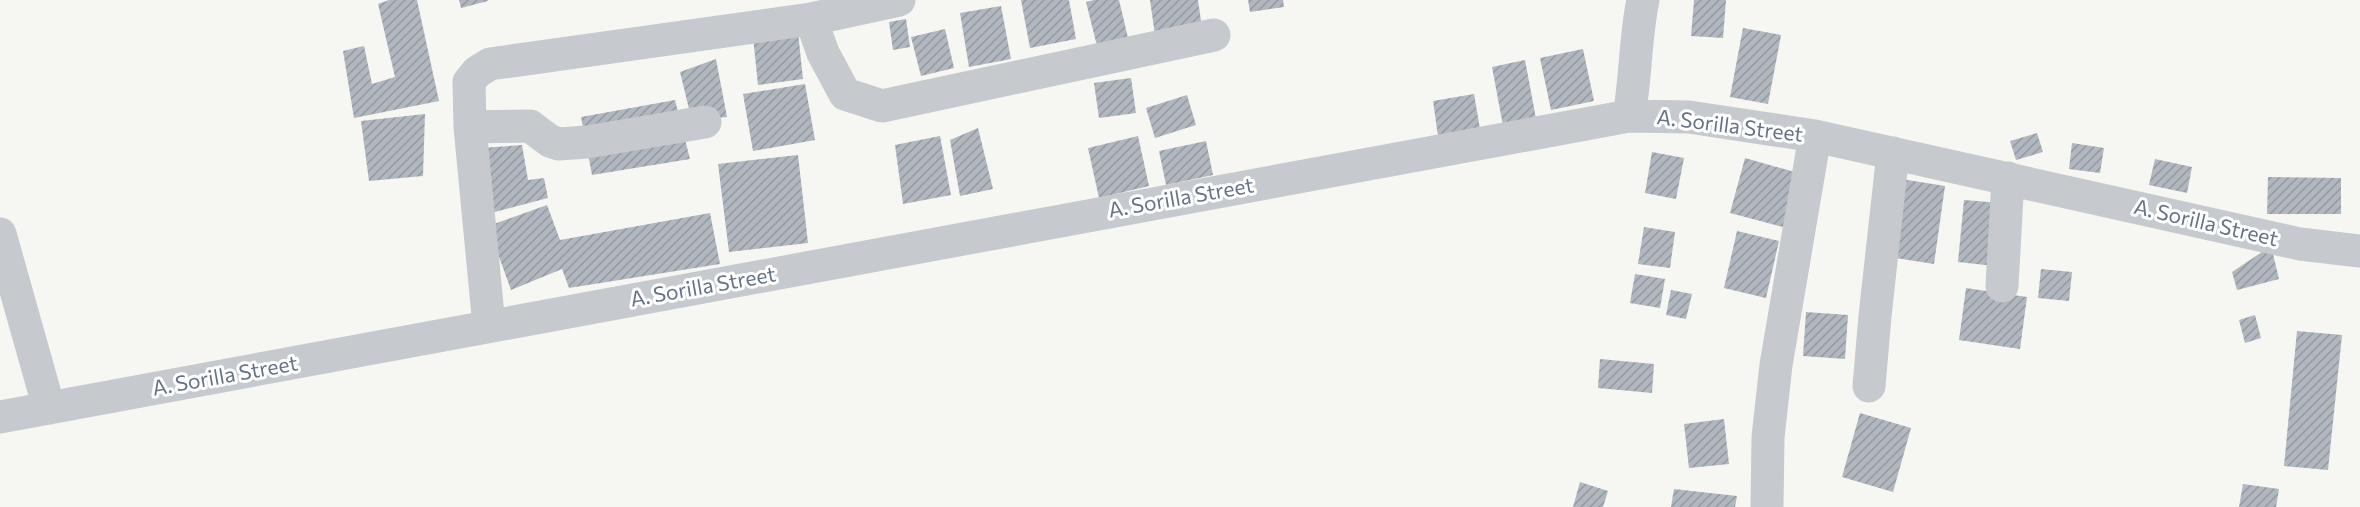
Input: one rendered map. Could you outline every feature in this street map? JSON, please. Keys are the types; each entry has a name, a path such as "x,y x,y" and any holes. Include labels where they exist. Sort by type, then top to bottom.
{"street":[{"path":"489,326 470,127 469,82 477,72 490,64 811,19 899,0"},
{"path":"1629,116 1634,91 1638,22 1643,0"},
{"path":"811,19 823,53 844,94 882,106 1214,35"},
{"name":"A. Sorilla Street","path":"0,417 1629,116 1689,117 1815,136 2300,244 2360,251"},
{"path":"470,127 530,126 550,141 560,144 587,142 705,122"},
{"path":"1767,507 1768,437 1776,365 1815,136"},
{"path":"1869,386 1893,153"},
{"path":"2002,286 2008,178"},
{"path":"0,234 49,408"}],"building":[{"path":"389,0 417,0 439,101 354,118 343,51 364,46 372,84 395,77 378,4"},
{"path":"459,0 488,0 488,1 461,8"},
{"path":"1021,0 1069,0 1076,39 1030,48"},
{"path":"1119,0 1129,42 1098,50 1086,2"},
{"path":"1150,0 1198,0 1202,28 1155,35"},
{"path":"1248,0 1283,0 1284,7 1250,12"},
{"path":"1694,0 1726,0 1723,38 1691,36"},
{"path":"1001,6 1011,59 969,67 960,13"},
{"path":"906,19 910,47 893,50 889,22"},
{"path":"1743,28 1781,35 1768,104 1730,97"},
{"path":"945,29 954,68 921,76 911,37"},
{"path":"798,32 803,79 758,85 753,37"},
{"path":"1583,49 1594,101 1551,110 1540,58"},
{"path":"716,59 727,117 692,121 680,72"},
{"path":"1525,60 1537,124 1504,131 1492,67"},
{"path":"1131,78 1136,113 1099,118 1094,83"},
{"path":"805,84 815,140 753,151 743,94"},
{"path":"1474,94 1480,129 1438,136 1433,101"},
{"path":"1187,95 1196,125 1155,138 1146,108"},
{"path":"675,100 690,159 592,175 581,117"},
{"path":"425,114 423,176 369,181 361,121"},
{"path":"978,128 993,189 960,196 950,140"},
{"path":"2037,133 2043,152 2016,160 2010,141"},
{"path":"940,136 951,195 903,204 895,145"},
{"path":"1138,136 1149,186 1099,198 1088,148"},
{"path":"1206,141 1213,175 1166,185 1159,151"},
{"path":"2072,143 2104,148 2100,173 2069,169"},
{"path":"522,145 528,180 544,178 548,198 487,214 481,148"},
{"path":"1652,152 1684,158 1676,199 1645,193"},
{"path":"798,155 808,243 729,252 718,164"},
{"path":"1745,158 1798,173 1783,227 1730,213"},
{"path":"2155,159 2192,167 2187,193 2149,185"},
{"path":"2268,177 2341,178 2341,214 2267,214"},
{"path":"1895,178 1945,186 1934,264 1883,256"},
{"path":"1964,200 2001,203 1995,266 1958,262"},
{"path":"547,205 560,240 710,213 720,264 569,288 562,269 511,290 488,226"},
{"path":"1644,227 1675,232 1670,268 1638,264"},
{"path":"1737,231 1779,241 1766,298 1724,288"},
{"path":"2271,246 2279,279 2237,290 2232,272"},
{"path":"2041,269 2072,272 2069,301 2038,298"},
{"path":"1635,274 1665,279 1660,308 1630,303"},
{"path":"1966,288 2027,297 2020,349 1959,340"},
{"path":"1671,290 1692,294 1686,319 1666,315"},
{"path":"1806,312 1848,315 1845,359 1803,356"},
{"path":"2255,315 2261,338 2245,343 2239,320"},
{"path":"2297,331 2342,335 2328,470 2284,466"},
{"path":"1600,359 1654,364 1652,393 1598,388"},
{"path":"1860,413 1911,428 1893,492 1842,477"},
{"path":"1724,419 1729,464 1689,468 1684,424"},
{"path":"1580,482 1608,491 1603,507 1573,507"},
{"path":"2243,484 2279,489 2276,507 2239,507"},
{"path":"1674,489 1737,496 1735,507 1671,507"}]}
